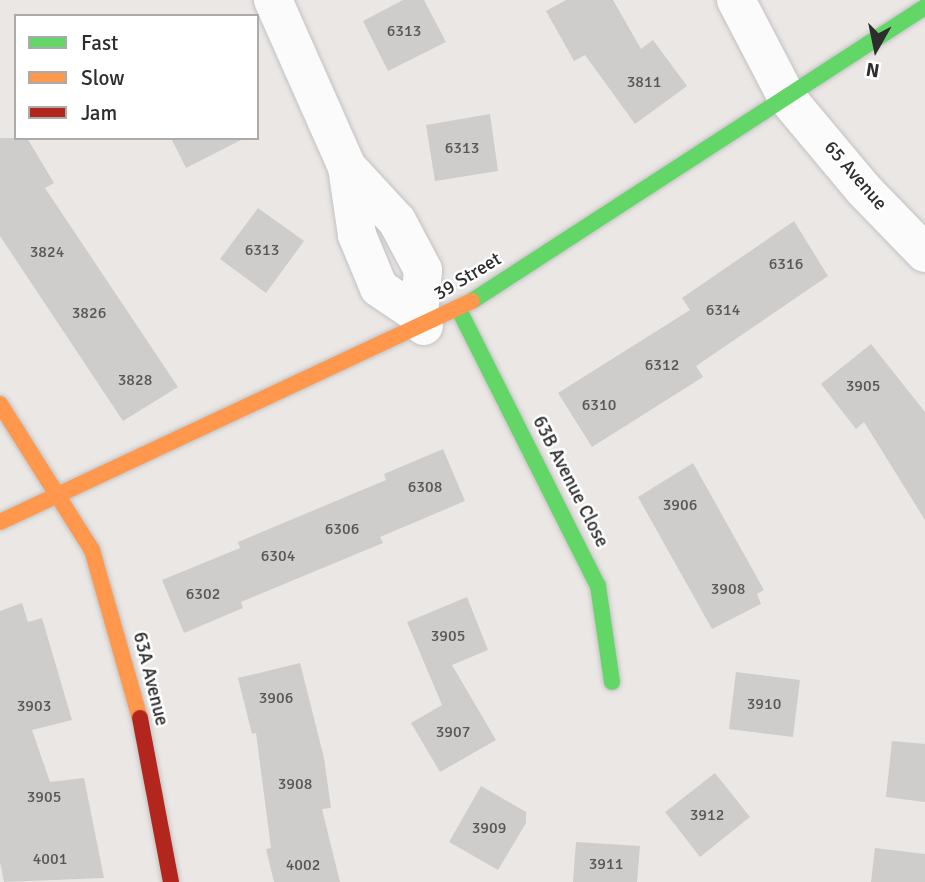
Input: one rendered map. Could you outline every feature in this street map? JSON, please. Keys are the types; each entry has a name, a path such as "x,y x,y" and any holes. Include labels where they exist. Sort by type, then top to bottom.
{"street":[{"path":"272,0 348,167 356,235 379,288 421,320"},
{"name":"65 Avenue","path":"736,0 787,98 863,189 925,253"},
{"name":"39 Street","path":"0,522 59,497 421,320 459,310 925,7"},
{"name":"63B Avenue Close","path":"459,310 598,586 612,682"},
{"name":"63A Avenue","path":"0,404 92,550 134,689 171,882"}],"building":[{"path":"403,0 424,0 446,42 388,71 363,21"},
{"path":"566,0 613,0 641,49 653,40 687,86 635,124 585,55 574,61 546,11"},
{"path":"490,114 498,171 435,181 426,125"},
{"path":"0,138 28,140 54,183 45,188 178,387 123,421 0,236"},
{"path":"172,140 241,140 186,168"},
{"path":"258,208 304,241 266,293 220,259"},
{"path":"794,221 828,276 696,366 703,377 592,447 558,393 690,310 682,298"},
{"path":"871,344 925,412 925,520 864,422 856,429 821,384"},
{"path":"443,449 465,501 380,537 383,543 241,602 243,608 184,633 162,580 240,548 238,542 386,480 384,474"},
{"path":"693,463 764,590 757,594 761,604 712,629 638,497"},
{"path":"467,597 488,650 452,665 496,740 440,772 411,723 442,705 407,622"},
{"path":"22,603 28,622 42,618 72,720 32,730 50,782 84,778 104,878 4,882 0,862 0,611"},
{"path":"300,663 324,758 331,808 322,809 340,882 274,882 266,849 271,848 256,733 252,734 238,678"},
{"path":"736,672 800,680 793,737 729,729"},
{"path":"892,741 925,744 925,802 886,797"},
{"path":"715,773 750,817 700,857 665,812"},
{"path":"481,786 526,812 526,823 498,870 449,842"},
{"path":"576,842 640,846 637,882 573,882"},
{"path":"875,848 925,854 925,882 871,882"}],"traffic: fast":[{"path":"472,301 925,7"},
{"path":"459,310 598,586 612,682"}],"traffic: slow":[{"path":"0,522 472,301"},
{"path":"0,404 92,550 140,718"}],"traffic: jam":[{"path":"140,718 171,882"}]}
